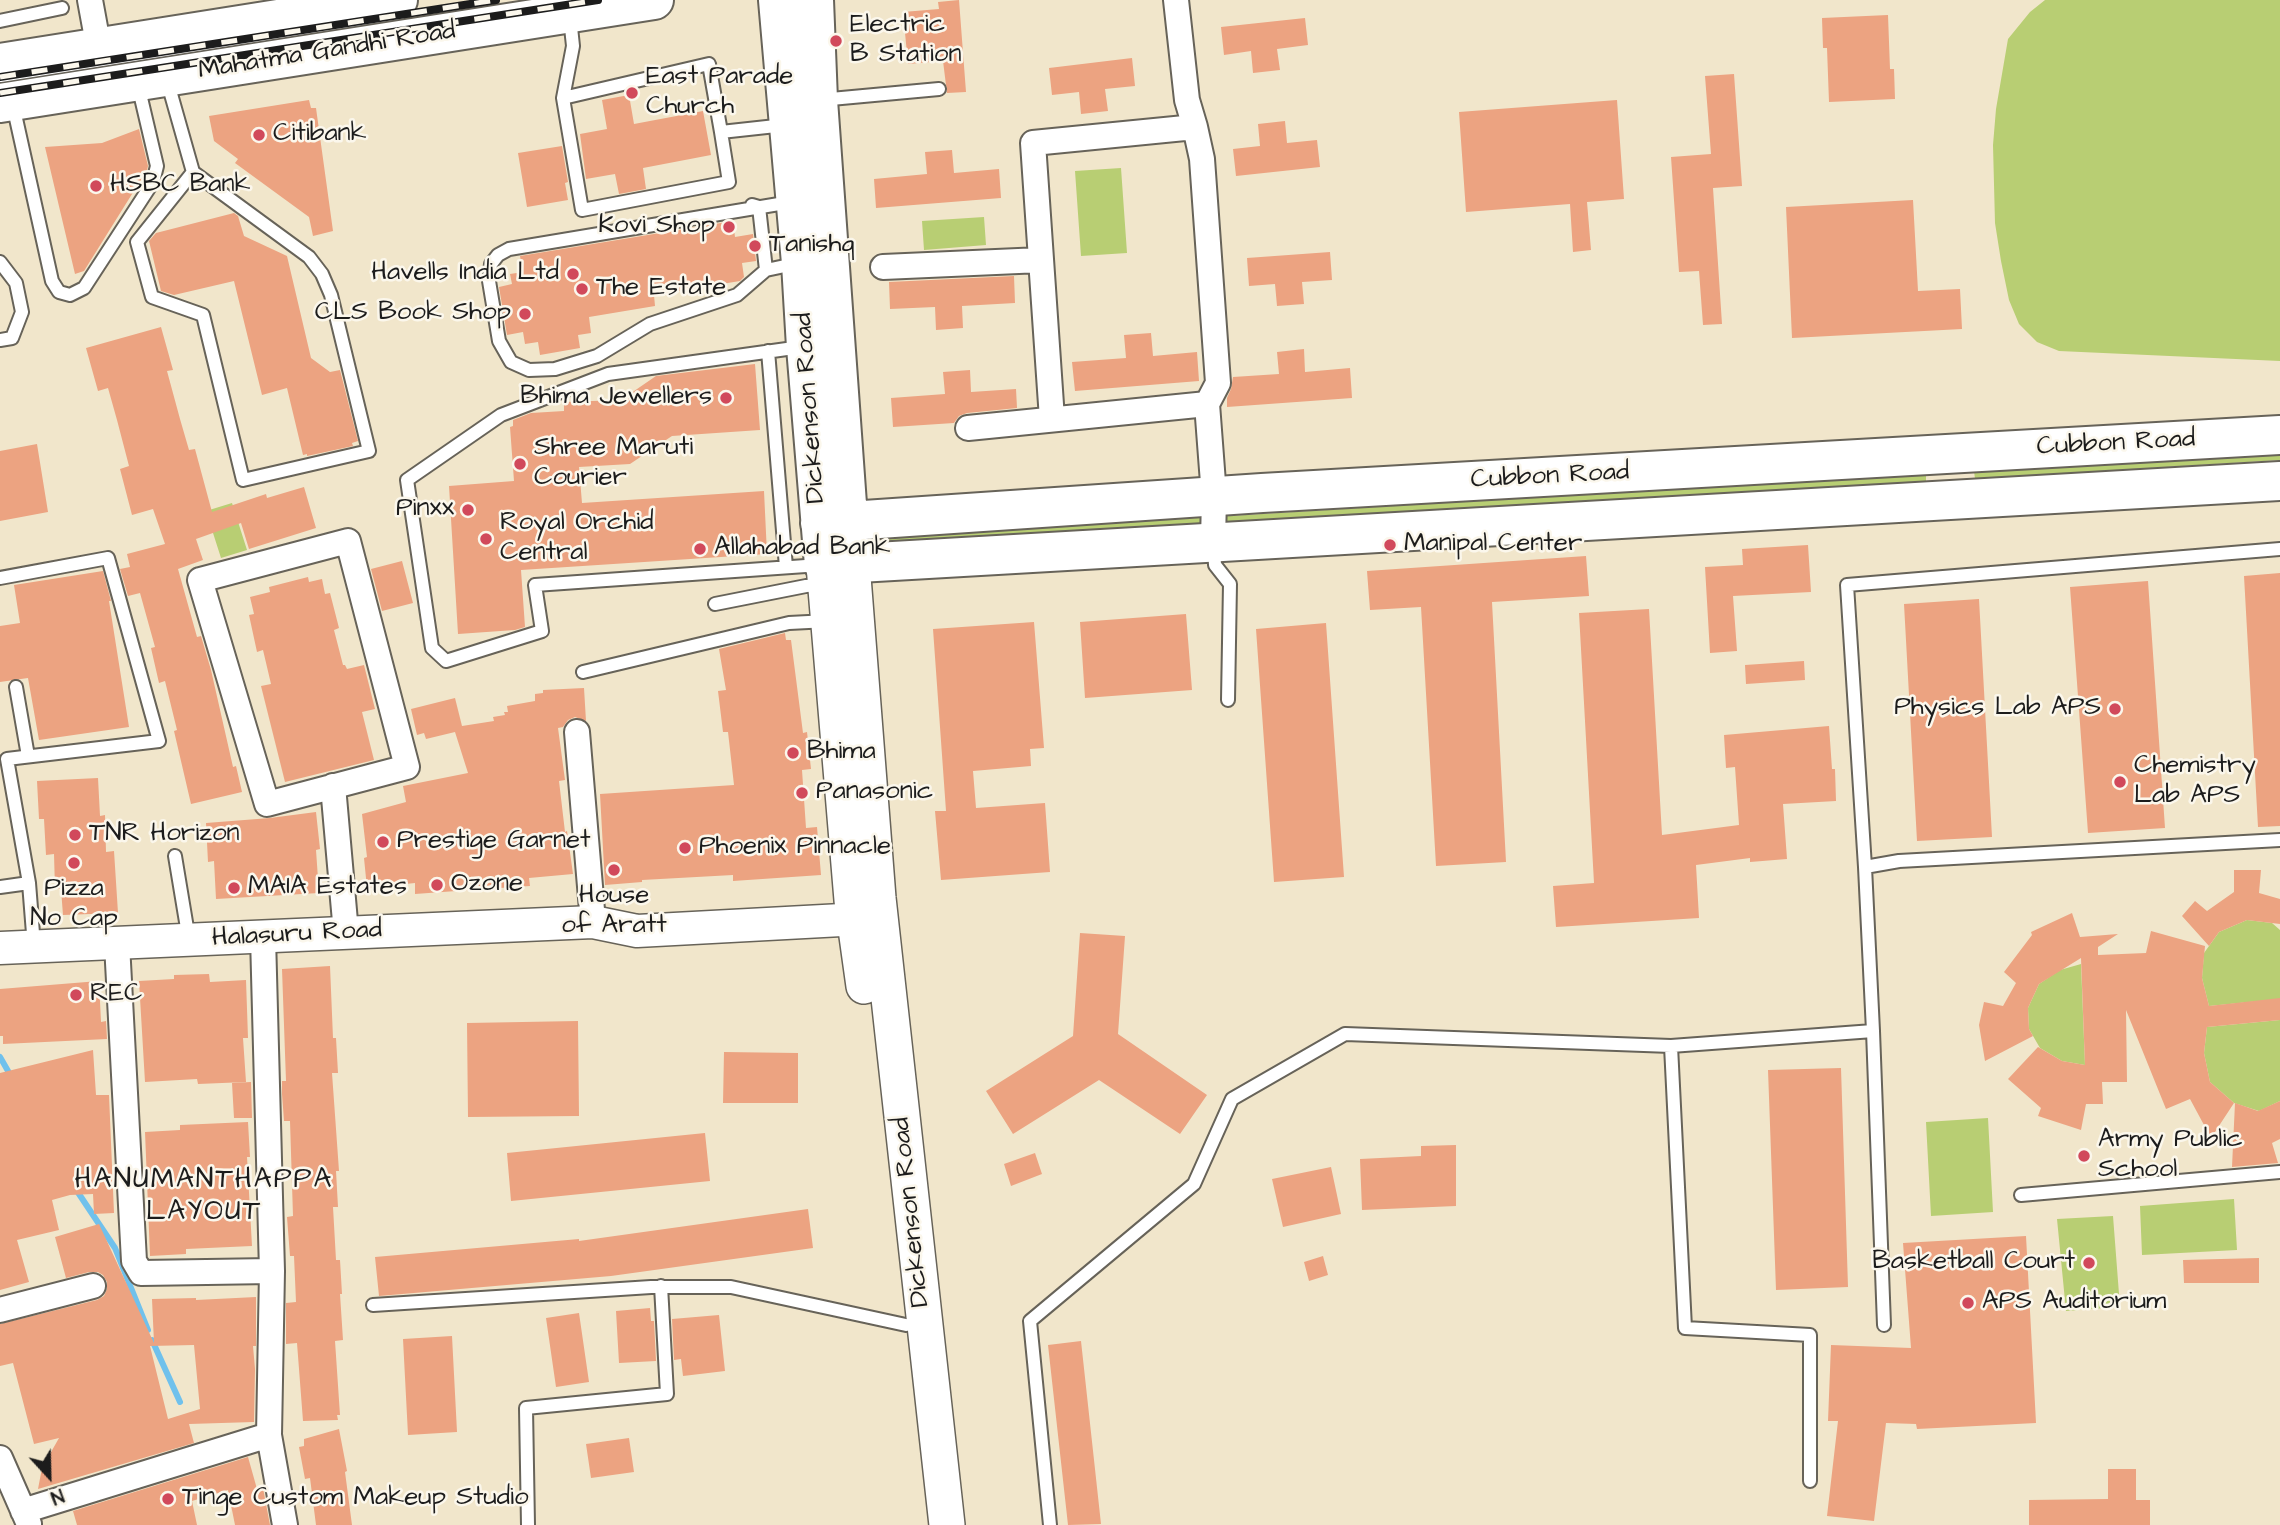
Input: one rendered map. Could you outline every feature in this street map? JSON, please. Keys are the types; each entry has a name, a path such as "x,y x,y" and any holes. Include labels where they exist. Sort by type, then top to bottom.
{"main road":[{"name":"Mahatma Gandhi Road","path":"0,63 398,0"},
{"name":"Mahatma Gandhi Road","path":"6,102 654,0"},
{"name":"Dickenson Road","path":"778,0 788,124 775,205 782,266 806,347 834,521"},
{"name":"Dickenson Road","path":"814,0 834,571 906,1325 928,1525"},
{"name":"Cubbon Road","path":"834,521 1070,508 1214,496 2280,435"},
{"path":"1945,454 1947,500"},
{"path":"1756,465 1759,511"},
{"name":"Cubbon Road","path":"834,571 1213,542 2280,481"},
{"name":"Dickenson Road","path":"834,571 829,621 947,1525"}],"street":[{"path":"90,0 99,49"},
{"path":"1176,0 1187,100 1202,159 1218,383 1207,404 1214,496 1213,542"},
{"path":"1052,419 1033,143 1195,127"},
{"path":"883,267 1041,260"},
{"path":"968,428 1207,404"},
{"path":"348,541 407,767 334,786 268,804 200,580 348,541"},
{"path":"577,732 593,922"},
{"path":"334,786 346,933"},
{"name":"Halasuru Road","path":"0,948 593,922 631,909 867,909"},
{"path":"263,937 272,1271 269,1435 285,1525"},
{"path":"117,944 134,1261 141,1273 272,1271"},
{"path":"0,1310 93,1286"},
{"path":"0,1458 5,1485 26,1518 269,1435"}],"lane":[{"path":"0,21 62,8"},
{"path":"564,98 709,64 729,183 582,210 564,98 573,46 569,14"},
{"path":"6,102 52,281 59,292 70,295 84,288 153,182 157,166 152,79"},
{"path":"152,79 193,172 309,257 322,274 331,295 369,451 243,480 203,315 152,296 137,242 193,172"},
{"path":"818,100 939,89"},
{"path":"721,132 788,124"},
{"path":"711,208 743,202 775,205"},
{"path":"775,205 509,249 498,255 491,264 489,281 499,341 511,362 529,370 555,369 597,356 650,324 737,295 782,266"},
{"path":"0,262 16,283 22,312 12,338 0,340"},
{"path":"806,347 608,374 501,415 407,480 432,648 446,661 542,632 535,585 786,567 834,571"},
{"path":"768,351 786,567"},
{"path":"1213,542 1215,565 1230,584 1228,700"},
{"path":"1884,1325 1865,867 1847,585 2280,549"},
{"path":"0,579 108,558 159,741 7,759 29,883 34,947"},
{"path":"715,604 806,586 834,571"},
{"path":"583,672 789,623 829,621"},
{"path":"16,687 28,756"},
{"path":"1865,867 1899,861 2280,840"},
{"path":"174,856 189,940"},
{"path":"0,887 29,883"},
{"path":"1050,1525 1030,1321 1194,1184 1232,1099 1345,1034 1671,1046 1873,1031"},
{"path":"1671,1046 1685,1328 1811,1335 1810,1481"},
{"path":"2021,1195 2280,1172"},
{"path":"373,1305 661,1286 731,1287 906,1325"},
{"path":"528,1525 526,1408 667,1394 661,1286"}],"green space":[{"path":"2045,0 2280,0 2280,361 2059,351 2037,342 2019,324 2009,300 1995,223 1993,145 2008,39 2030,12"},
{"path":"1121,168 1127,253 1081,256 1075,171"},
{"path":"984,217 986,245 924,250 922,221"},
{"path":"2280,452 2280,460 1975,479 1974,471"},
{"path":"1926,473 1926,481 890,545 889,537"},
{"path":"232,503 247,550 221,558 206,511"},
{"path":"2247,920 2272,923 2280,930 2280,999 2209,1006 2202,978 2204,953 2219,932"},
{"path":"2081,964 2085,1065 2062,1061 2040,1048 2029,1029 2028,1008 2039,984 2060,970"},
{"path":"2280,1020 2280,1101 2259,1111 2234,1103 2210,1082 2204,1053 2207,1027"},
{"path":"1988,1118 1993,1212 1931,1216 1926,1122"},
{"name":"Basketball Court","path":"2234,1199 2237,1250 2142,1255 2140,1206"},
{"name":"Basketball Court","path":"2113,1216 2120,1307 2066,1311 2057,1219"}],"building":[{"path":"959,0 966,92 947,93 943,61 908,64 903,12 939,9 938,2"},
{"path":"1888,15 1890,69 1894,69 1895,99 1829,102 1827,48 1823,48 1822,18"},
{"path":"1305,18 1308,45 1277,49 1280,70 1253,73 1251,51 1224,55 1221,27"},
{"path":"1132,58 1135,86 1105,89 1108,111 1081,114 1079,92 1052,95 1049,68"},
{"path":"1734,74 1742,186 1713,188 1722,324 1703,325 1699,271 1679,272 1671,157 1711,154 1705,76"},
{"path":"629,95 634,124 703,111 711,155 643,168 646,189 619,194 615,174 586,179 580,134 607,129 602,100"},
{"path":"309,100 311,108 316,108 333,231 313,236 309,217 235,163 238,159 214,141 209,116"},
{"path":"1617,100 1624,199 1587,202 1591,250 1573,252 1570,204 1466,212 1459,112"},
{"path":"1285,121 1287,143 1317,140 1320,167 1236,176 1233,149 1260,146 1258,124"},
{"path":"139,129 147,170 84,271 75,274 45,147 102,143"},
{"path":"562,146 568,200 527,207 518,153"},
{"path":"952,150 954,173 999,169 1001,198 876,208 874,179 927,174 925,152"},
{"path":"1913,200 1918,291 1960,289 1962,329 1792,338 1786,207"},
{"path":"234,213 238,216 244,236 287,256 311,358 330,372 340,370 358,441 352,443 353,446 303,455 287,388 262,395 234,281 174,295 161,291 149,241 156,233"},
{"name":"The Estate","path":"733,221 735,237 753,234 756,261 742,263 744,277 740,281 654,295 655,306 589,317 591,333 578,335 580,348 540,355 538,342 525,344 523,332 507,335 499,287 512,284 510,274 523,272 520,256"},
{"path":"1330,252 1332,280 1302,282 1304,304 1277,306 1275,284 1249,286 1247,258"},
{"path":"1014,276 1015,303 962,306 963,328 936,330 935,307 890,309 889,282"},
{"path":"161,327 173,370 167,371 180,419 189,450 195,449 212,512 266,494 267,498 304,487 316,528 249,549 241,523 196,539 203,560 178,569 197,637 201,636 211,670 233,767 236,766 242,792 191,804 174,731 177,730 165,681 159,683 151,648 155,647 140,593 128,596 120,569 130,567 127,554 165,544 153,509 132,515 120,469 129,466 117,420 108,388 98,391 86,348"},
{"path":"1151,333 1153,356 1197,352 1199,381 1075,391 1072,362 1126,358 1124,335"},
{"path":"1304,349 1305,372 1350,368 1352,398 1227,407 1233,377 1279,374 1277,352"},
{"path":"755,364 760,430 672,436 630,464 579,467 582,503 764,491 767,554 521,570 525,627 458,634 449,486 514,481 510,427 513,426 513,420 531,413 564,411 564,402 621,400 656,376"},
{"path":"970,370 971,392 1016,389 1017,408 967,413 959,416 954,423 893,427 891,398 945,394 943,372"},
{"path":"37,444 48,512 0,521 0,451"},
{"path":"1808,545 1811,592 1733,596 1737,651 1710,653 1705,567 1743,565 1742,549"},
{"path":"1586,556 1589,596 1492,602 1506,862 1436,866 1421,607 1370,610 1367,571"},
{"path":"402,561 413,603 382,611 371,569"},
{"path":"103,571 111,601 129,727 39,740 28,678 0,682 0,626 20,623 14,585"},
{"path":"2280,573 2280,826 2258,827 2244,576"},
{"path":"308,577 309,582 322,579 325,594 330,593 339,628 334,630 343,665 347,669 364,665 375,709 362,712 374,760 285,782 261,686 271,684 263,650 257,652 249,615 254,614 250,597 270,592 269,587"},
{"path":"2148,581 2165,828 2088,833 2070,587"},
{"path":"1979,599 1992,837 1917,841 1904,604"},
{"path":"1649,609 1662,835 1739,825 1735,767 1726,768 1724,735 1829,726 1836,801 1783,804 1787,859 1750,862 1750,858 1696,865 1699,918 1556,927 1553,886 1594,883 1579,613"},
{"path":"1186,614 1192,690 1085,698 1080,622"},
{"path":"1034,622 1044,748 1030,749 1031,766 973,771 976,808 1045,803 1050,872 941,880 935,811 946,811 933,629"},
{"path":"1326,623 1344,877 1274,882 1256,629"},
{"path":"785,633 786,640 791,640 803,733 807,732 811,769 802,770 806,828 817,827 821,875 733,881 733,875 642,880 605,885 600,794 734,785 728,732 723,732 718,691 726,690 719,649"},
{"path":"1804,661 1805,680 1746,684 1745,665"},
{"path":"584,688 586,721 575,717 558,728 565,780 559,781 573,874 529,878 530,886 415,894 415,883 367,888 362,814 406,802 403,786 468,773 455,732 426,739 424,733 417,735 411,709 455,698 462,726 494,721 493,717 508,712 507,706 535,701 535,694 543,693 543,690"},
{"name":"TNR Horizon","path":"98,778 100,816 105,815 106,852 114,851 118,913 63,915 61,889 55,889 54,854 46,855 44,819 39,819 37,781"},
{"path":"316,812 320,849 316,850 319,893 216,899 214,861 208,862 206,823"},
{"path":"2234,870 2261,870 2259,893 2280,899 2280,924 2247,920 2219,932 2209,946 2182,916 2195,901 2207,911 2234,892"},
{"path":"2072,913 2080,937 2118,934 2098,947 2098,955 2146,953 2151,931 2205,946 2202,978 2209,1006 2280,998 2280,1020 2207,1027 2204,1053 2210,1082 2234,1103 2211,1138 2190,1099 2166,1109 2126,1010 2127,1082 2102,1082 2103,1104 2086,1104 2081,1130 2038,1116 2041,1108 2008,1079 2038,1047 2062,1061 2085,1065 2081,958 2039,984 2028,1008 2029,1029 2033,1036 1985,1061 1979,1025 1984,1002 2003,1006 2016,983 2004,972 2032,935 2031,932"},
{"path":"1080,933 1125,936 1118,1034 1207,1095 1180,1134 1099,1080 1013,1134 986,1091 1073,1036"},
{"path":"330,966 333,1038 336,1038 338,1073 332,1073 339,1171 336,1171 338,1207 333,1207 336,1260 340,1260 342,1294 343,1340 335,1341 340,1415 337,1415 338,1420 303,1421 297,1343 286,1344 286,1303 296,1302 294,1256 290,1256 287,1217 293,1216 290,1121 284,1121 282,1094 282,1081 286,1081 282,969"},
{"path":"209,974 210,982 246,980 248,1038 243,1038 246,1082 198,1084 197,1079 145,1082 139,981 174,979 174,975"},
{"path":"99,981 101,1022 106,1021 107,1039 3,1044 3,1036 0,1036 0,989"},
{"path":"578,1021 579,1116 468,1117 467,1023"},
{"path":"93,1050 96,1095 109,1095 114,1213 94,1214 93,1194 70,1195 52,1200 59,1230 17,1240 29,1282 0,1290 0,1073"},
{"path":"724,1052 798,1053 798,1103 723,1103"},
{"path":"1841,1068 1848,1287 1776,1290 1768,1070"},
{"path":"251,1082 252,1118 234,1118 232,1083"},
{"path":"2280,1101 2280,1139 2272,1143 2278,1163 2232,1167 2235,1103 2258,1111"},
{"path":"248,1122 250,1157 247,1157 252,1246 186,1249 186,1254 150,1256 145,1132 180,1130 180,1125"},
{"path":"705,1133 710,1181 511,1201 507,1153"},
{"path":"1456,1145 1456,1206 1362,1210 1360,1159 1421,1156 1421,1146"},
{"path":"1035,1153 1042,1174 1011,1186 1004,1164"},
{"path":"1331,1167 1341,1214 1283,1227 1272,1179"},
{"path":"808,1209 813,1248 611,1276 379,1296 375,1257 579,1241"},
{"path":"99,1224 154,1343 152,1299 256,1297 256,1346 253,1346 254,1422 189,1424 194,1443 38,1489 42,1468 59,1438 34,1444 13,1363 0,1366 0,1324 97,1300 104,1296 107,1289 107,1282 98,1272 66,1278 55,1237","holes":["194,1345 200,1409 168,1419 150,1346"]},
{"name":"APS Auditorium","path":"2026,1236 2036,1423 1917,1429 1916,1424 1886,1423 1874,1521 1827,1516 1838,1421 1828,1421 1831,1345 1911,1348 1903,1243"},
{"path":"1323,1256 1328,1275 1309,1281 1304,1262"},
{"path":"2259,1258 2259,1283 2184,1283 2183,1260"},
{"path":"650,1308 651,1321 654,1321 656,1361 619,1363 616,1311"},
{"path":"579,1313 589,1382 556,1387 546,1318"},
{"path":"719,1315 725,1371 683,1376 681,1359 674,1360 672,1319"},
{"path":"452,1336 457,1432 408,1435 403,1339"},
{"path":"1081,1341 1101,1524 1068,1525 1048,1345"},
{"path":"339,1429 347,1471 352,1525 316,1525 310,1478 305,1479 299,1447 304,1446 304,1439"},
{"path":"629,1438 634,1472 591,1478 586,1444"},
{"path":"248,1457 257,1489 263,1488 270,1525 235,1525 228,1490 192,1501 197,1525 77,1525 73,1511"},
{"path":"2108,1469 2136,1469 2136,1500 2150,1500 2150,1525 2029,1525 2029,1500 2108,1499"}],"waterway":[{"path":"0,1057 12,1078"},
{"path":"75,1188 115,1248 148,1330"},
{"path":"152,1340 180,1402"}],"railway":[{"path":"0,77 496,0"},
{"path":"0,93 598,0"}],"place":[{"name":"Electric B Station","path":"836,41"},
{"name":"East Parade Church","path":"632,93"},
{"name":"Citibank","path":"259,135"},
{"name":"HSBC Bank","path":"96,186"},
{"name":"Kovi Shop","path":"729,227"},
{"name":"Tanishq","path":"755,246"},
{"name":"Havells India Ltd","path":"573,274"},
{"name":"The Estate","path":"582,289"},
{"name":"CLS Book Shop","path":"525,314"},
{"name":"Bhima Jewellers","path":"726,398"},
{"name":"Shree Maruti Courier","path":"520,464"},
{"name":"Pinxx","path":"468,510"},
{"name":"Royal Orchid Central","path":"486,539"},
{"name":"Manipal Center","path":"1390,545"},
{"name":"Allahabad Bank","path":"700,549"},
{"name":"Physics Lab APS","path":"2115,709"},
{"name":"Bhima","path":"793,753"},
{"name":"Chemistry Lab APS","path":"2120,782"},
{"name":"Panasonic","path":"802,793"},
{"name":"TNR Horizon","path":"75,835"},
{"name":"Prestige Garnet","path":"383,842"},
{"name":"Phoenix Pinnacle","path":"685,848"},
{"name":"Pizza No Cap","path":"74,863"},
{"name":"House of Aratt","path":"614,870"},
{"name":"Ozone","path":"437,885"},
{"name":"MAIA Estates","path":"234,888"},
{"name":"REC","path":"76,995"},
{"name":"Army Public School","path":"2084,1156"},
{"name":"Basketball Court","path":"2089,1263"},
{"name":"APS Auditorium","path":"1968,1303"},
{"name":"Tinge Custom Makeup Studio","path":"168,1499"}],"district":[{"name":"HANUMANTHAPPA LAYOUT","path":"204,1197"}]}
